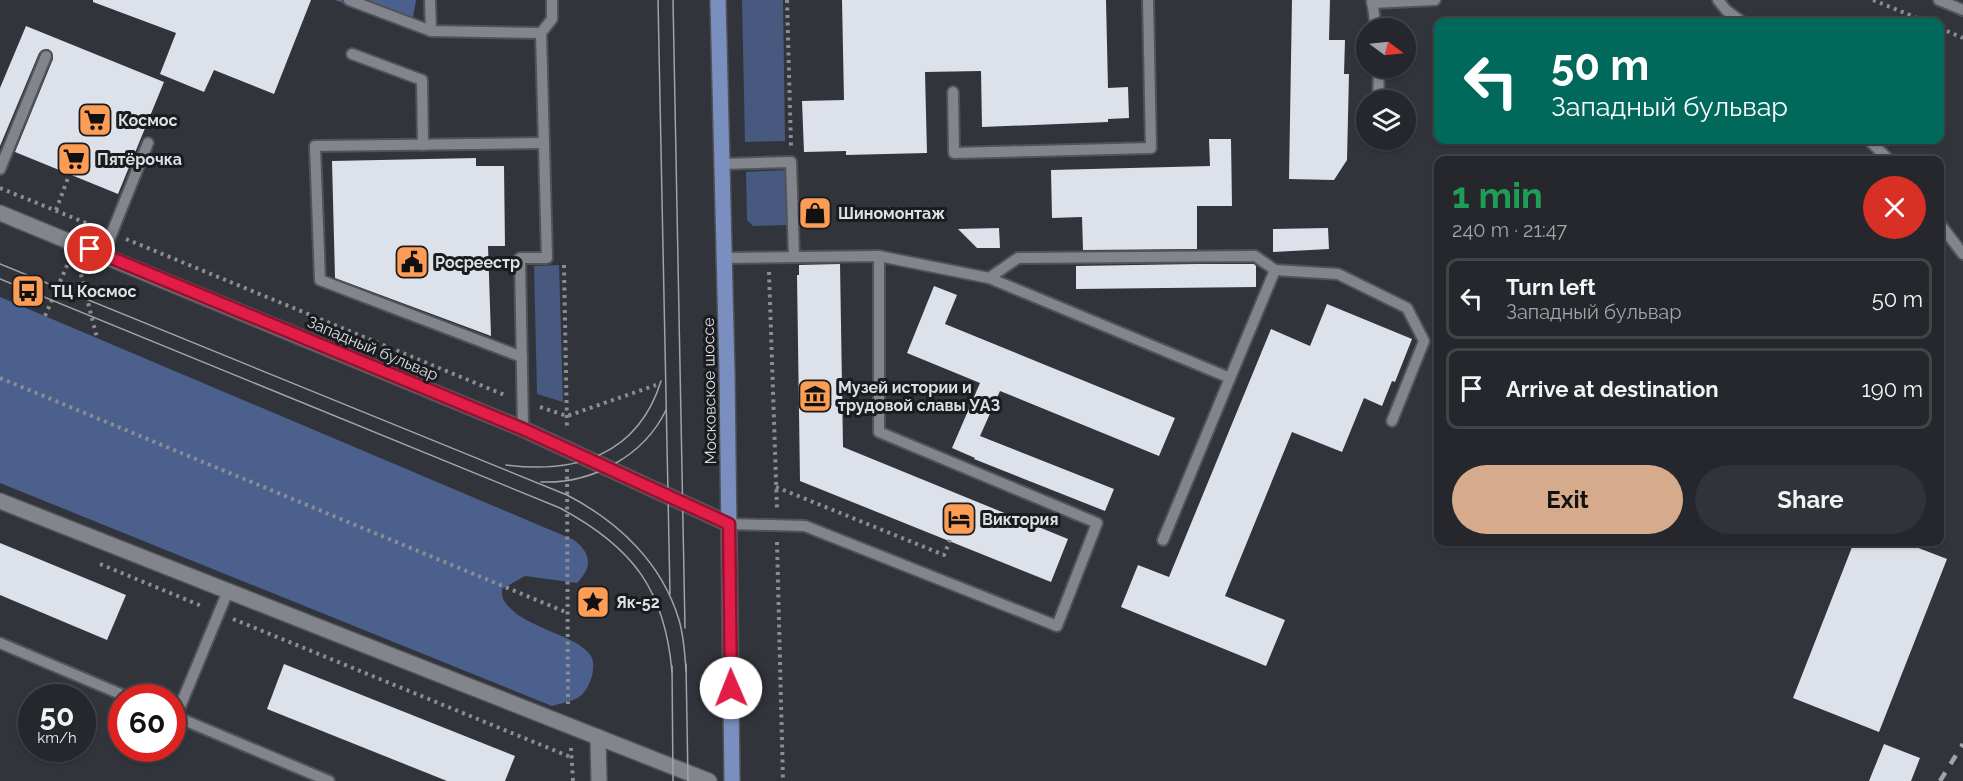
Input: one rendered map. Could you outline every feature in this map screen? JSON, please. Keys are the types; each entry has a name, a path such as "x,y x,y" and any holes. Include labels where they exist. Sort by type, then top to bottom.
{"main road":[{"name":"Московское шоссе","path":"718,0 732,781"}],"street":[{"name":"Западный бульвар","path":"0,213 523,429 729,524"},
{"path":"0,501 709,781"},
{"path":"598,737 599,781"}],"lane":[{"path":"350,0 430,32 541,33"},
{"path":"430,0 430,32"},
{"path":"523,429 520,258 547,258 541,33 552,19 552,0"},
{"path":"953,92 954,153 1150,148 1148,0"},
{"path":"1374,18 1372,2 1435,0"},
{"path":"1718,0 1737,18"},
{"path":"1939,0 1963,10"},
{"path":"352,54 422,80 423,145"},
{"path":"0,169 46,56"},
{"path":"103,255 148,143"},
{"path":"522,357 320,280 315,146 544,143"},
{"path":"1873,144 1885,156"},
{"path":"720,164 792,162 794,257"},
{"path":"1944,229 1963,254"},
{"path":"729,524 805,526 1057,626 1097,523 879,432 879,256"},
{"path":"724,258 879,256 989,278 1230,378"},
{"path":"989,278 1018,258 1255,256 1275,270 1338,274 1407,308 1424,341 1392,422"},
{"path":"1163,540 1275,270"},
{"path":"186,691 228,591"},
{"path":"0,643 108,689"},
{"path":"186,724 329,781"}],"path":[{"path":"787,0 792,162"},
{"path":"1873,0 1917,18"},
{"path":"1944,30 1963,38"},
{"path":"56,210 68,178"},
{"path":"0,188 524,403 567,416 656,385"},
{"path":"45,316 70,259"},
{"path":"77,260 97,338"},
{"path":"0,378 568,613"},
{"path":"567,416 569,726 573,781"},
{"path":"776,487 944,555 950,540"},
{"path":"99,564 573,758"}],"shaded area":[{"path":"335,0 416,0 413,17 386,19"},
{"path":"742,0 783,0 785,141 745,142"},
{"path":"786,170 787,225 753,226 747,220 746,172"},
{"path":"559,265 563,402 537,394 534,266"},
{"path":"0,297 574,540 584,550 588,560 586,571 577,583 525,576 502,589 502,594 504,601 513,611 575,642 591,656 593,665 591,679 584,692 571,701 552,706 0,483"}],"building":[{"path":"93,0 311,0 274,94 214,70 204,92 160,74 176,33 93,2"},
{"path":"842,0 1106,0 1108,88 1128,87 1129,118 1108,119 1108,122 982,127 981,71 925,72 927,153 846,155 846,151 804,152 802,101 844,100"},
{"path":"1292,0 1330,0 1329,40 1345,40 1344,74 1349,74 1347,160 1334,180 1289,179"},
{"name":"Космос","path":"26,26 164,82 118,194 15,152 53,59 52,52 48,49 39,53 0,146 0,88"},
{"path":"1209,139 1231,139 1232,206 1197,206 1197,249 1083,250 1082,217 1052,218 1051,170 1210,166"},
{"name":"Росреестр","path":"476,158 476,166 504,166 505,246 488,246 491,336 335,278 332,161"},
{"path":"999,228 1000,248 977,248 958,229"},
{"path":"1328,228 1329,249 1273,252 1273,229"},
{"path":"840,264 843,447 1068,539 1051,582 800,481 797,275 799,275 799,265"},
{"path":"1254,264 1256,266 1256,287 1076,289 1076,266"},
{"path":"934,286 957,295 945,324 1175,418 1159,456 1000,391 980,436 1114,489 1105,511 952,448 980,383 907,353"},
{"path":"1327,304 1412,339 1395,382 1392,381 1382,406 1364,398 1342,452 1292,432 1225,596 1285,620 1266,666 1121,607 1138,565 1169,577 1271,329 1310,346"},
{"path":"0,543 126,595 107,640 0,595"},
{"path":"1852,546 1913,546 1947,559 1879,732 1793,698"},
{"path":"284,664 515,756 505,781 447,781 267,709"},
{"path":"1884,744 1920,758 1911,781 1869,781"}],"tram line":[{"path":"658,0 670,594"},
{"path":"673,0 685,628"},
{"path":"0,264 567,495 586,506 621,531 636,546 662,580 679,620 686,671"},
{"path":"0,279 560,508 607,539 626,555 641,574 653,594 662,617 672,672"},
{"path":"506,465 557,466 580,462 601,454 620,442 637,427 651,406 661,381"},
{"path":"541,482 579,478 614,464 644,441 666,410"},
{"path":"686,664 688,781"},
{"path":"672,666 673,781"}],"railway":[{"path":"1940,781 1963,744"}],"place":[{"name":"Космос","path":"95,120"},
{"name":"Пятёрочка","path":"74,159"},
{"name":"Шиномонтаж","path":"815,213"},
{"name":"Росреестр","path":"412,262"},
{"name":"ТЦ Космос","path":"28,291"},
{"name":"Музей истории и трудовой славы УАЗ","path":"815,396"},
{"name":"Виктория","path":"959,519"},
{"name":"Як-52","path":"593,602"}],"route":[{"path":"90,249 523,429 729,524 731,688"}]}
